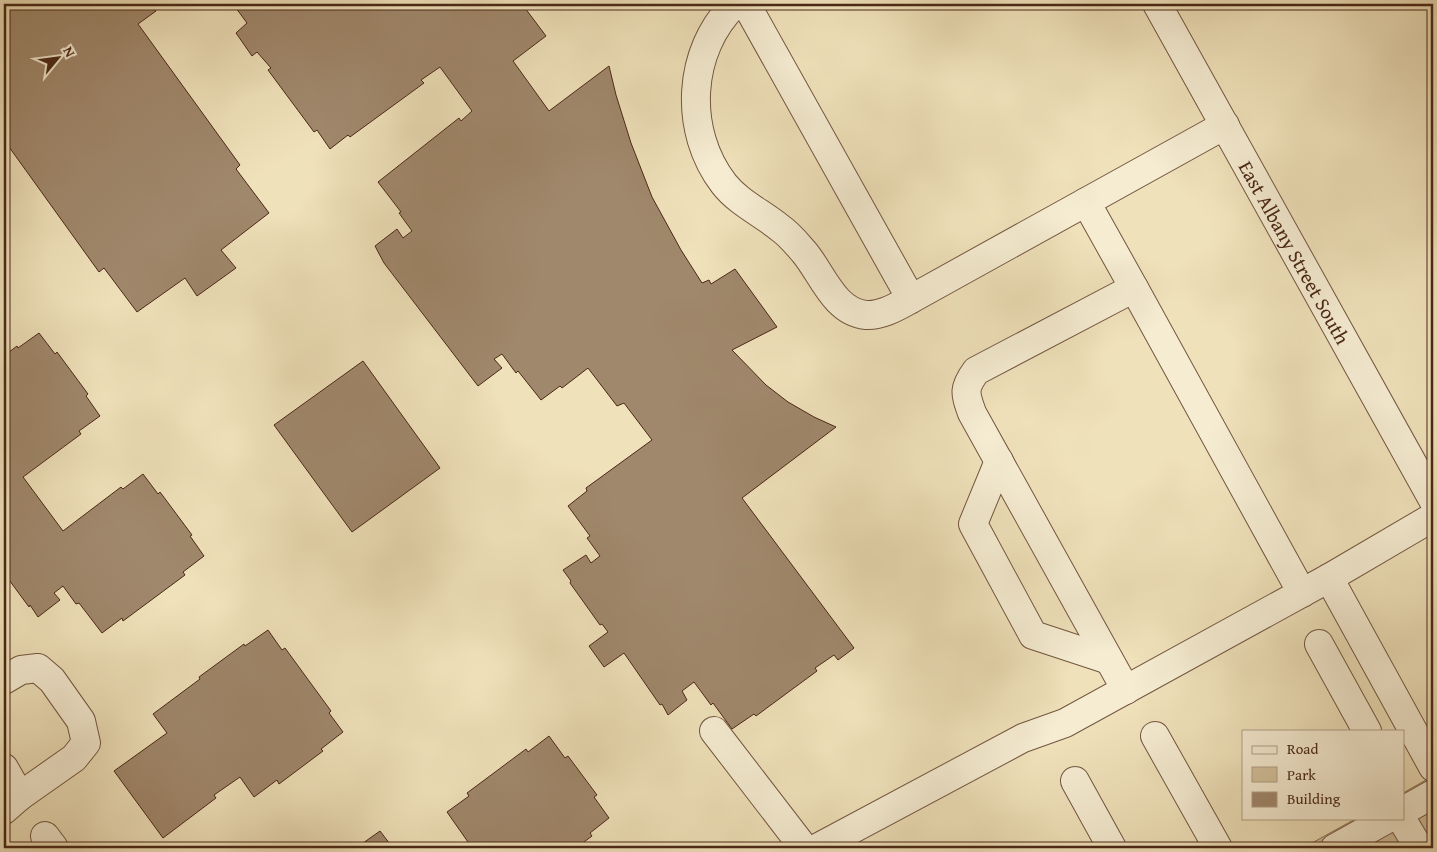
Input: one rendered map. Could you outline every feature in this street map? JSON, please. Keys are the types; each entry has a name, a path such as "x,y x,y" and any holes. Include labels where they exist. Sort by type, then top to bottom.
{"street":[{"path":"735,4 711,35 700,62 695,99 700,138 711,163 724,184 748,207 781,228 805,254 843,306 865,315 886,312 912,299 1226,125"},
{"path":"746,4 912,299"},
{"name":"East Albany Street South","path":"1157,4 1433,500"},
{"path":"1086,202 1302,593"},
{"path":"1126,690 972,413 966,396 967,384 976,371 1134,288"},
{"path":"999,461 973,524 1033,635 1109,660"},
{"path":"714,730 817,848 1023,738 1065,723 1329,578 1433,517"},
{"path":"1329,578 1433,767"},
{"path":"1319,644 1366,730"},
{"path":"4,680 21,670 38,668 52,680 81,721 86,743 74,758 12,803 4,768"},
{"path":"1155,736 1218,848"},
{"path":"1075,781 1112,848"},
{"path":"1404,809 1433,794"},
{"path":"1335,848 1385,820"},
{"path":"1403,820 1419,848"}],"green space":[{"path":"1433,776 1433,848 1303,848 1353,820 1404,820 1404,792"}],"building":[{"path":"4,4 152,4 156,11 138,24 240,165 236,169 269,213 221,250 236,268 197,296 185,278 137,312 104,268 99,272 4,140"},
{"path":"233,4 522,4 546,36 513,61 549,111 609,66 631,143 652,197 681,250 702,283 709,280 711,284 735,269 777,327 732,350 766,385 788,402 836,427 742,498 854,648 838,660 834,655 815,668 817,671 756,716 754,714 732,729 713,703 711,705 694,682 682,691 687,700 668,715 624,653 604,667 589,646 608,632 602,624 600,625 563,570 586,555 591,563 600,556 587,538 590,536 568,506 587,491 586,488 652,440 624,403 617,406 588,368 562,388 560,386 541,400 518,371 516,373 502,354 494,359 502,368 478,386 384,263 375,246 397,229 403,238 412,231 399,213 401,212 378,182 459,118 461,121 472,111 440,67 421,80 424,83 350,137 348,135 330,149 317,130 314,132 268,70 271,68 257,52 252,56 236,33 247,23"},
{"path":"39,333 55,354 57,352 88,394 86,396 100,416 79,431 81,434 23,477 63,531 121,487 123,489 143,474 158,494 160,492 192,535 190,536 204,556 183,572 185,575 123,621 122,618 102,633 63,586 54,593 60,600 38,617 4,573 4,356"},
{"path":"363,361 440,468 352,532 274,425"},
{"path":"268,630 282,650 285,648 331,711 329,713 343,732 321,749 323,751 279,784 277,780 254,797 240,777 214,795 216,798 163,838 114,771 167,733 153,714 244,644 245,646"},
{"path":"549,736 565,758 568,756 597,795 594,797 609,818 590,833 592,836 576,848 469,848 466,844 468,842 447,812 469,796 467,793 526,749 528,752"},
{"path":"380,831 393,848 356,848"}]}
